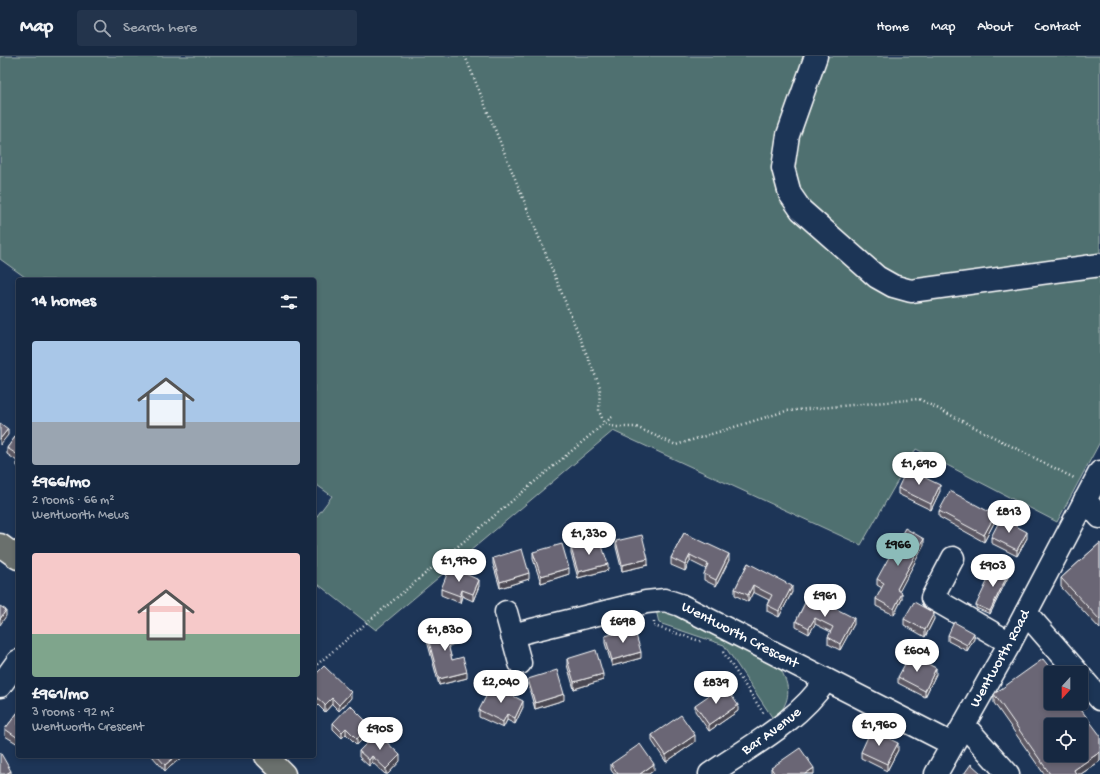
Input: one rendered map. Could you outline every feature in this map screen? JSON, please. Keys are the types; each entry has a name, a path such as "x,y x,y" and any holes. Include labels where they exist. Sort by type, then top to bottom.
{"main road":[{"path":"0,546 16,557"},
{"path":"268,758 284,774"}],"street":[{"path":"816,56 788,135 783,168 790,194 801,210 876,277 893,286 911,291 1100,265"},
{"path":"1092,487 1100,517"},
{"name":"Wentworth Road","path":"936,774 1010,643 1092,487"},
{"path":"953,558 932,598 1010,643"},
{"name":"Wentworth Crescent","path":"512,635 665,600 680,605 952,744"},
{"path":"506,612 520,663"},
{"path":"1026,613 1072,666"},
{"path":"0,686 16,664"},
{"name":"Bar Avenue","path":"710,774 800,710 818,692 826,680"},
{"path":"1088,685 1100,699"},
{"path":"964,724 1008,774"}],"path":[{"path":"465,56 600,387 600,411 604,424"},
{"path":"604,424 615,427 636,427 676,445 786,411 919,399 1092,487"},
{"path":"316,665 612,417"},
{"path":"652,602 654,626 706,643"},
{"path":"720,648 774,729"}],"green space":[{"path":"0,56 1100,56 1100,442 1057,522 916,449 861,545 613,431 376,630 316,583 316,517 332,496 316,484 316,278 26,278 0,259"},
{"path":"656,610 667,611 779,666 786,681 788,694 784,706 774,720 724,645 659,623"}],"building":[{"path":"0,423 8,429 0,439"},
{"path":"16,436 16,454 7,448"},
{"path":"907,469 940,485 931,504 898,488"},
{"path":"950,491 995,515 984,535 939,511"},
{"path":"1001,518 1027,532 1017,550 991,537"},
{"path":"905,528 924,539 897,589 902,593 894,609 876,599 884,583 877,579"},
{"path":"684,533 729,554 716,580 704,574 708,564 690,555 685,565 671,558"},
{"path":"642,535 648,559 622,565 616,541"},
{"path":"600,540 608,564 578,572 571,548"},
{"path":"1100,543 1100,620 1061,578"},
{"path":"562,544 569,568 541,576 533,552"},
{"path":"522,549 529,573 500,582 493,558"},
{"path":"748,563 792,586 779,611 767,605 772,595 753,585 748,595 735,589"},
{"path":"995,565 1009,572 990,611 976,605"},
{"path":"450,567 479,580 473,594 462,590 460,596 441,589"},
{"path":"809,595 854,618 840,644 828,637 833,627 815,618 809,628 796,621"},
{"path":"914,602 934,613 925,630 904,619"},
{"path":"0,606 6,610 0,619"},
{"path":"954,622 974,633 967,645 948,635"},
{"path":"454,624 458,637 447,640 452,660 463,657 467,672 439,679 426,631"},
{"path":"634,628 641,652 612,660 605,636"},
{"path":"596,650 603,674 574,682 567,659"},
{"path":"910,655 936,668 925,691 898,677"},
{"path":"1043,659 1048,666 1044,666 1044,710 1081,710 1087,718 1044,718 1044,762 1086,762 1074,770 1076,774 1050,774 994,694"},
{"path":"324,666 351,692 339,705 332,698 325,705 316,697 316,674"},
{"path":"557,670 564,694 535,703 528,679"},
{"path":"492,685 523,701 515,718 507,714 503,722 479,710"},
{"path":"724,685 738,705 709,725 695,705"},
{"path":"350,705 370,725 357,739 346,728 342,732 333,723"},
{"path":"16,715 16,737 5,729"},
{"path":"681,715 695,735 666,755 652,735"},
{"path":"1088,719 1100,735 1100,752 1088,760"},
{"path":"871,730 898,743 887,764 861,752"},
{"path":"377,733 400,755 386,769 372,756 369,760 359,751"},
{"path":"640,744 654,764 640,774 618,774 611,764"},
{"path":"800,748 814,768 805,774 775,774 771,768"},
{"path":"0,752 11,771 6,774 0,774"},
{"path":"159,758 174,758 165,765"},
{"path":"971,764 982,774 964,774"}]}
